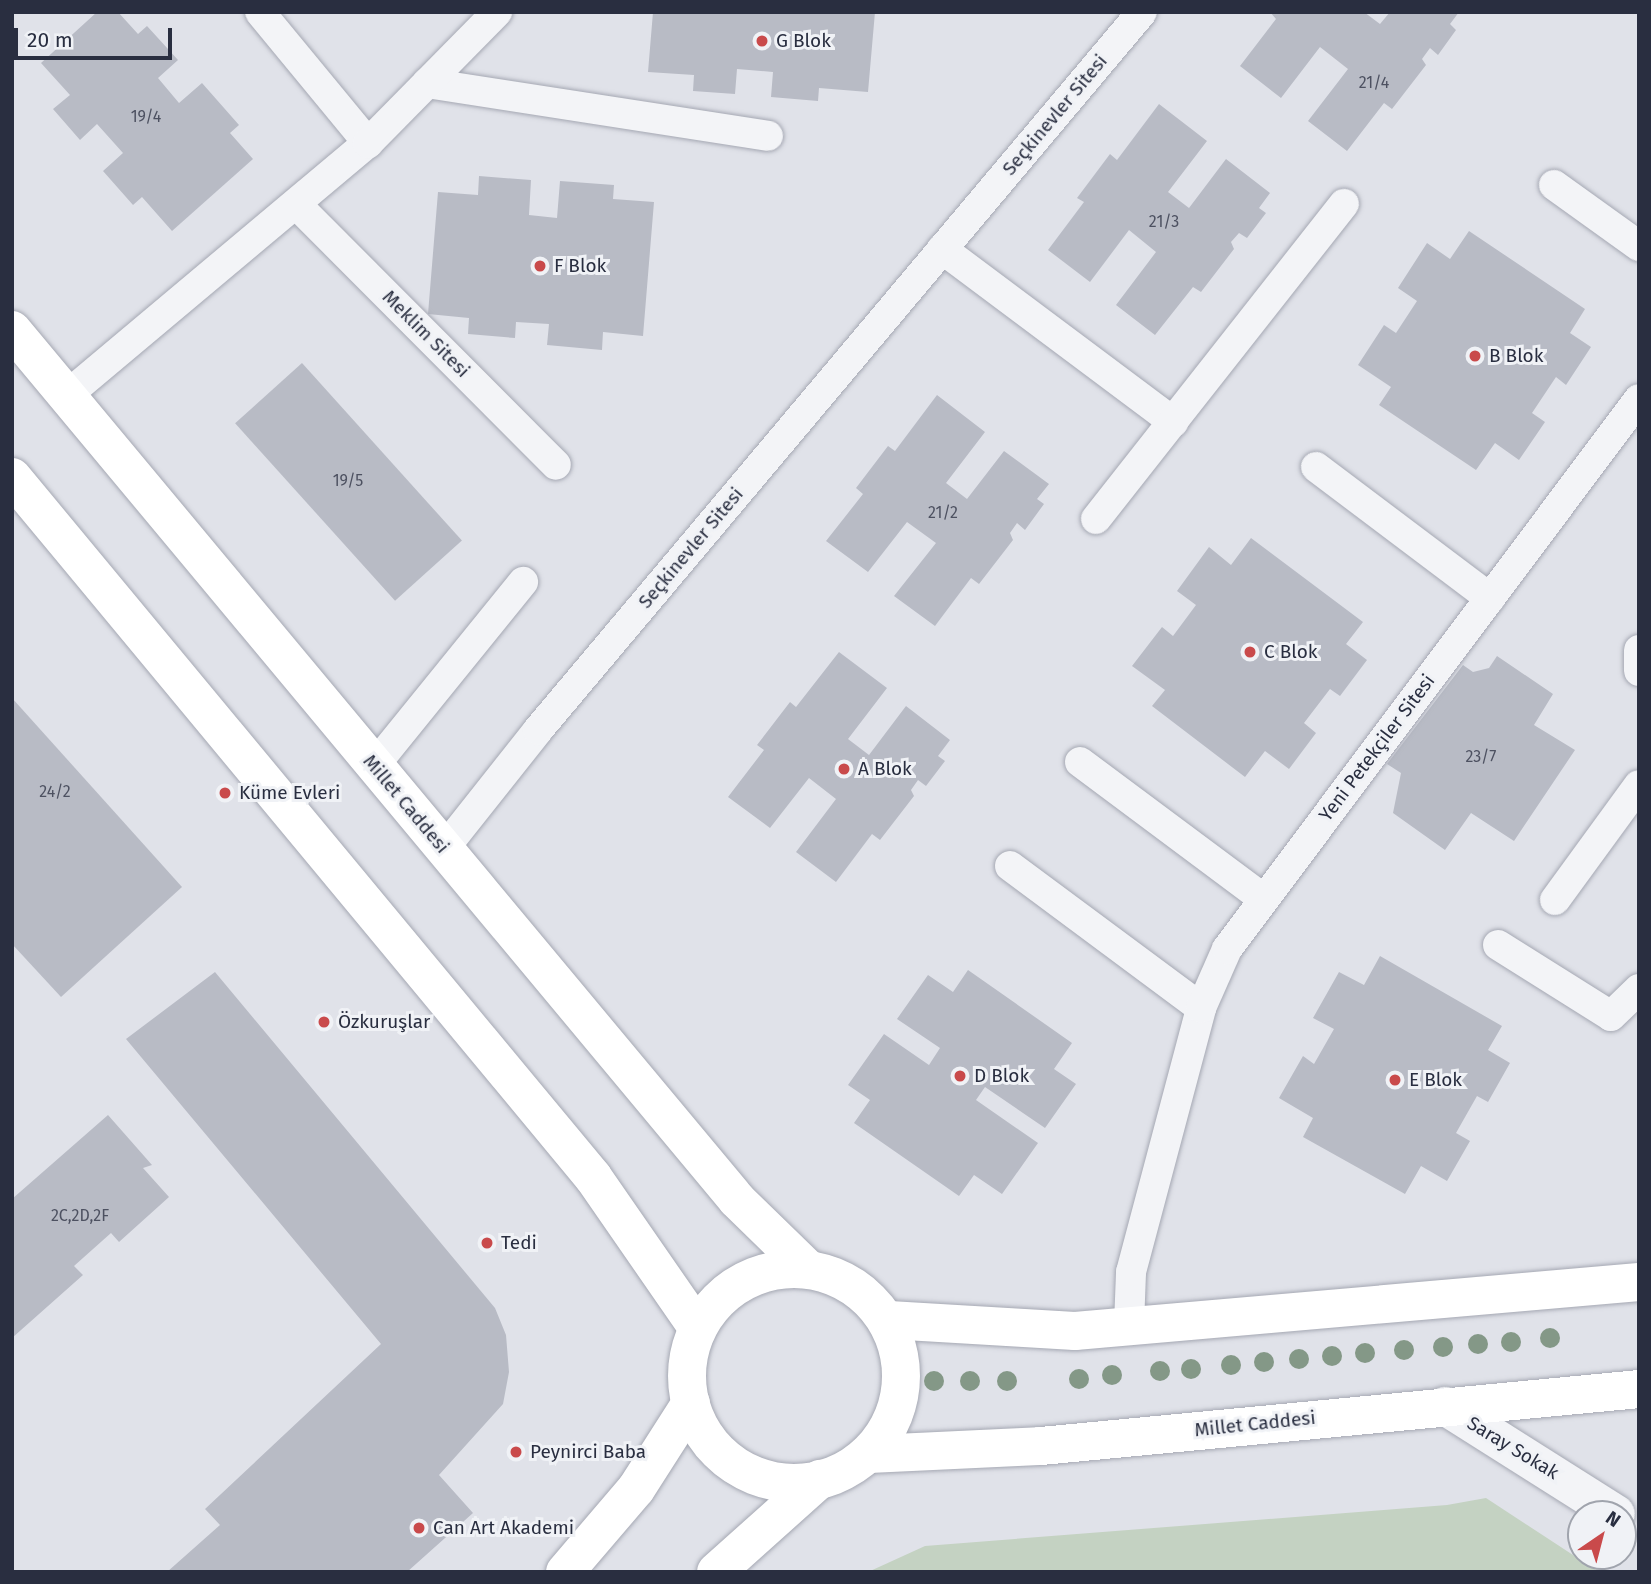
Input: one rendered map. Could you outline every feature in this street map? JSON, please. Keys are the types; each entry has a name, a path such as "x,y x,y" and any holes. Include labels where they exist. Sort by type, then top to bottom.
{"main road":[{"name":"Millet Caddesi","path":"12,330 737,1200 808,1269"},
{"path":"12,477 593,1177 697,1327"},
{"path":"775,1269 808,1269 837,1276 865,1295 889,1320 901,1368 897,1405 872,1454 844,1475 783,1482 747,1472 719,1452 699,1425 691,1403 687,1360 697,1327 716,1300 743,1280 775,1269"},
{"path":"889,1320 1035,1332 1639,1282"},
{"name":"Millet Caddesi","path":"872,1454 1041,1446 1639,1389"},
{"path":"565,1572 636,1489 691,1403"},
{"path":"716,1572 820,1479"}],"street":[{"name":"Saray Sokak","path":"1445,1406 1594,1500"}],"lane":[{"path":"260,12 368,144"},
{"path":"66,396 368,144 497,12"},
{"name":"Seçkinevler Sitesi","path":"443,850 538,730 1142,12"},
{"path":"427,83 768,136"},
{"path":"1554,186 1639,246"},
{"name":"Meklim Sitesi","path":"296,204 556,465"},
{"path":"1096,519 1344,204"},
{"path":"942,249 1173,422"},
{"name":"Yeni Petekçiler Sitesi","path":"1129,1325 1131,1272 1200,1009 1227,949 1639,400"},
{"path":"1317,467 1490,598"},
{"path":"374,766 523,582"},
{"path":"1639,650 1639,671"},
{"path":"1080,762 1264,899"},
{"path":"1555,900 1639,785"},
{"path":"1010,866 1200,1009"},
{"path":"1498,946 1611,1016 1639,989"}],"green space":[{"path":"1486,1498 1567,1551 1567,1570 1599,1572 868,1572 925,1546 1447,1505"}],"building":[{"path":"97,12 118,12 138,34 147,26 178,60 158,78 179,103 202,83 239,125 230,133 253,159 172,231 142,197 133,205 103,171 123,153 97,124 80,140 53,109 70,95 41,63"},
{"name":"G Blok","path":"653,12 875,12 868,92 819,88 818,101 771,97 773,72 737,69 735,94 693,91 694,75 648,72"},
{"path":"1270,12 1364,12 1380,24 1390,12 1459,12 1450,24 1456,30 1438,55 1430,48 1422,59 1426,65 1392,109 1384,103 1347,151 1308,121 1348,69 1320,47 1281,98 1240,66 1276,19"},
{"path":"1159,104 1207,141 1168,192 1189,208 1226,159 1270,193 1259,208 1266,213 1247,238 1239,233 1231,242 1234,249 1201,292 1193,287 1155,335 1116,305 1156,252 1129,230 1090,282 1048,250 1084,202 1077,198 1110,154 1117,160"},
{"name":"F Blok","path":"479,176 531,180 529,215 557,218 560,181 614,185 613,199 654,202 643,336 603,332 602,350 547,345 549,324 516,322 515,338 468,334 469,318 428,314 438,192 478,195"},
{"name":"B Blok","path":"1469,231 1585,309 1570,333 1591,347 1566,385 1556,377 1532,413 1545,422 1519,460 1495,443 1476,470 1379,405 1391,387 1358,365 1384,325 1396,333 1417,301 1398,288 1427,243 1450,259"},
{"path":"302,363 462,541 395,601 235,423"},
{"path":"937,395 985,432 946,483 967,499 1004,451 1049,484 1037,499 1044,504 1025,530 1017,523 1010,533 1013,540 979,584 971,578 935,626 894,596 936,543 907,522 868,572 826,541 863,494 856,488 888,446 895,451"},
{"name":"C Blok","path":"1251,538 1363,622 1346,644 1367,660 1340,696 1330,689 1304,723 1316,733 1289,769 1265,751 1245,777 1152,706 1165,690 1132,666 1162,627 1173,636 1196,605 1177,591 1209,547 1231,565"},
{"name":"A Blok","path":"839,652 887,688 848,739 869,755 906,706 950,740 938,756 945,761 926,786 918,780 911,790 914,796 880,840 872,834 836,882 796,852 836,799 809,778 770,828 728,797 764,750 757,745 790,702 796,707"},
{"path":"1497,656 1553,694 1534,725 1575,750 1514,841 1471,813 1445,850 1393,813 1401,773 1387,764 1463,665 1473,672 1489,668"},
{"path":"12,698 182,887 61,997 12,944"},
{"name":"E Blok","path":"1380,956 1502,1026 1488,1050 1510,1063 1488,1102 1477,1096 1456,1133 1470,1141 1447,1181 1421,1166 1405,1194 1303,1137 1313,1118 1279,1098 1303,1056 1314,1064 1334,1029 1313,1018 1339,972 1364,985"},
{"name":"D Blok","path":"968,970 1072,1043 1054,1069 1076,1084 1045,1128 985,1087 976,1100 1038,1143 1002,1194 974,1175 959,1196 854,1123 870,1100 848,1085 884,1034 929,1065 940,1048 897,1019 928,975 953,992"},
{"path":"215,972 495,1308 506,1335 509,1372 503,1404 439,1475 473,1513 407,1572 167,1572 220,1525 205,1509 381,1344 126,1039"},
{"path":"108,1115 152,1165 143,1168 169,1197 119,1242 111,1233 74,1266 83,1275 12,1338 12,1199"}],"place":[{"name":"G Blok","path":"762,41"},
{"name":"F Blok","path":"540,266"},
{"name":"B Blok","path":"1475,356"},
{"name":"C Blok","path":"1250,652"},
{"name":"A Blok","path":"844,769"},
{"name":"Küme Evleri","path":"225,793"},
{"name":"Özkuruşlar","path":"324,1022"},
{"name":"D Blok","path":"960,1076"},
{"name":"E Blok","path":"1395,1080"},
{"name":"Tedi","path":"487,1243"},
{"name":"Peynirci Baba","path":"516,1452"},
{"name":"Can Art Akademi","path":"419,1528"}]}
